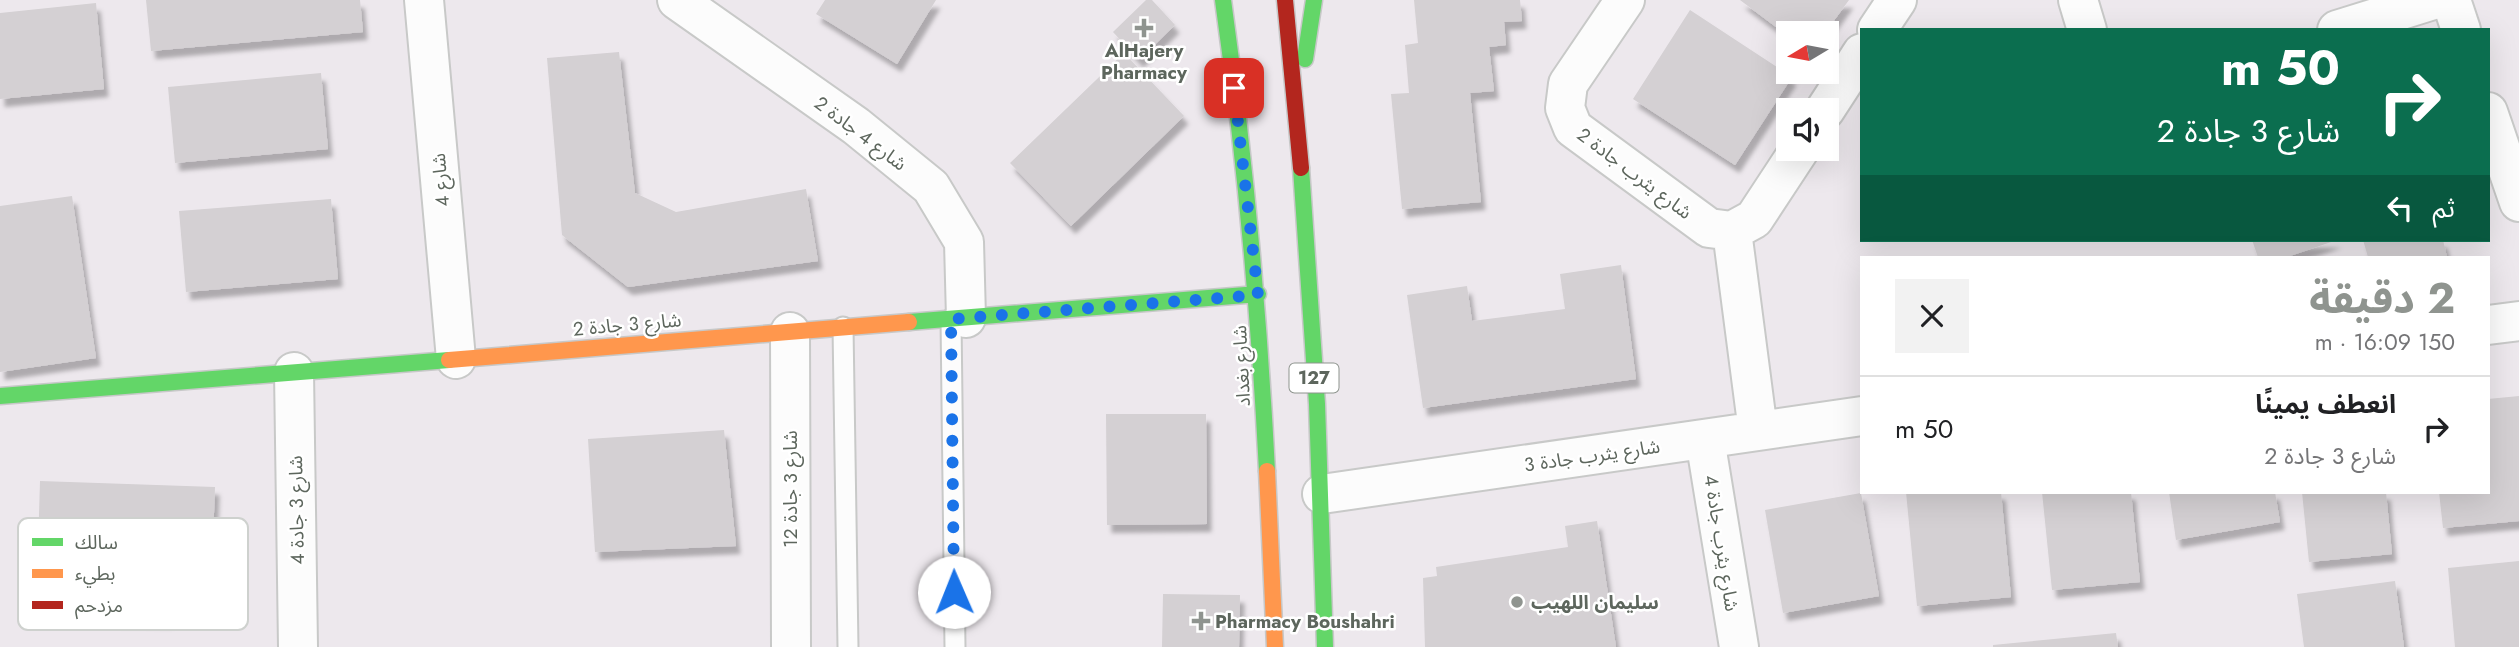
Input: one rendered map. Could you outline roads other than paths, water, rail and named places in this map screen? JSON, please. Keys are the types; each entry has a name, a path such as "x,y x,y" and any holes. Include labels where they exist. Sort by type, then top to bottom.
{"main road":[{"name":"127","path":"1285,0 1297,109 1322,494 1325,647"},
{"path":"1297,109 1314,0"},
{"name":"شارع بغداد","path":"1226,18 1258,295 1270,496 1275,647"},
{"name":"شارع 3 جادة 2","path":"0,396 1258,295"}],"street":[{"name":"شارع 4","path":"424,0 456,359"},
{"name":"شارع 4 جادة 2","path":"677,0 856,126 931,187 964,242 958,318"},
{"path":"1205,0 1226,18"},
{"name":"شارع يثرب جادة 2","path":"1625,0 1568,84 1564,108 1573,128 1709,228 1732,232"},
{"path":"1878,28 1897,0"},
{"path":"2078,0 2086,28"},
{"path":"2343,28 2433,0"},
{"path":"2451,0 2460,28"},
{"path":"1833,98 1860,56"},
{"path":"2490,117 2519,202"},
{"path":"1758,431 1732,232 1754,219 1792,161"},
{"path":"2490,325 2519,321"},
{"name":"شارع 3 جادة 12","path":"790,332 790,647"},
{"name":"شارع 3 جادة 4","path":"294,372 298,647"},
{"name":"شارع يثرب جادة 3","path":"1322,494 1860,416"},
{"name":"شارع يثرب جادة 4","path":"1705,439 1739,647"}],"lane":[{"path":"955,647 958,318"},
{"path":"843,327 848,647"}],"place":[{"name":"AlHajery Pharmacy","path":"1144,28"},
{"name":"سليمان اللهيب","path":"1517,602"},
{"name":"Pharmacy Boushahri","path":"1201,621"}]}
